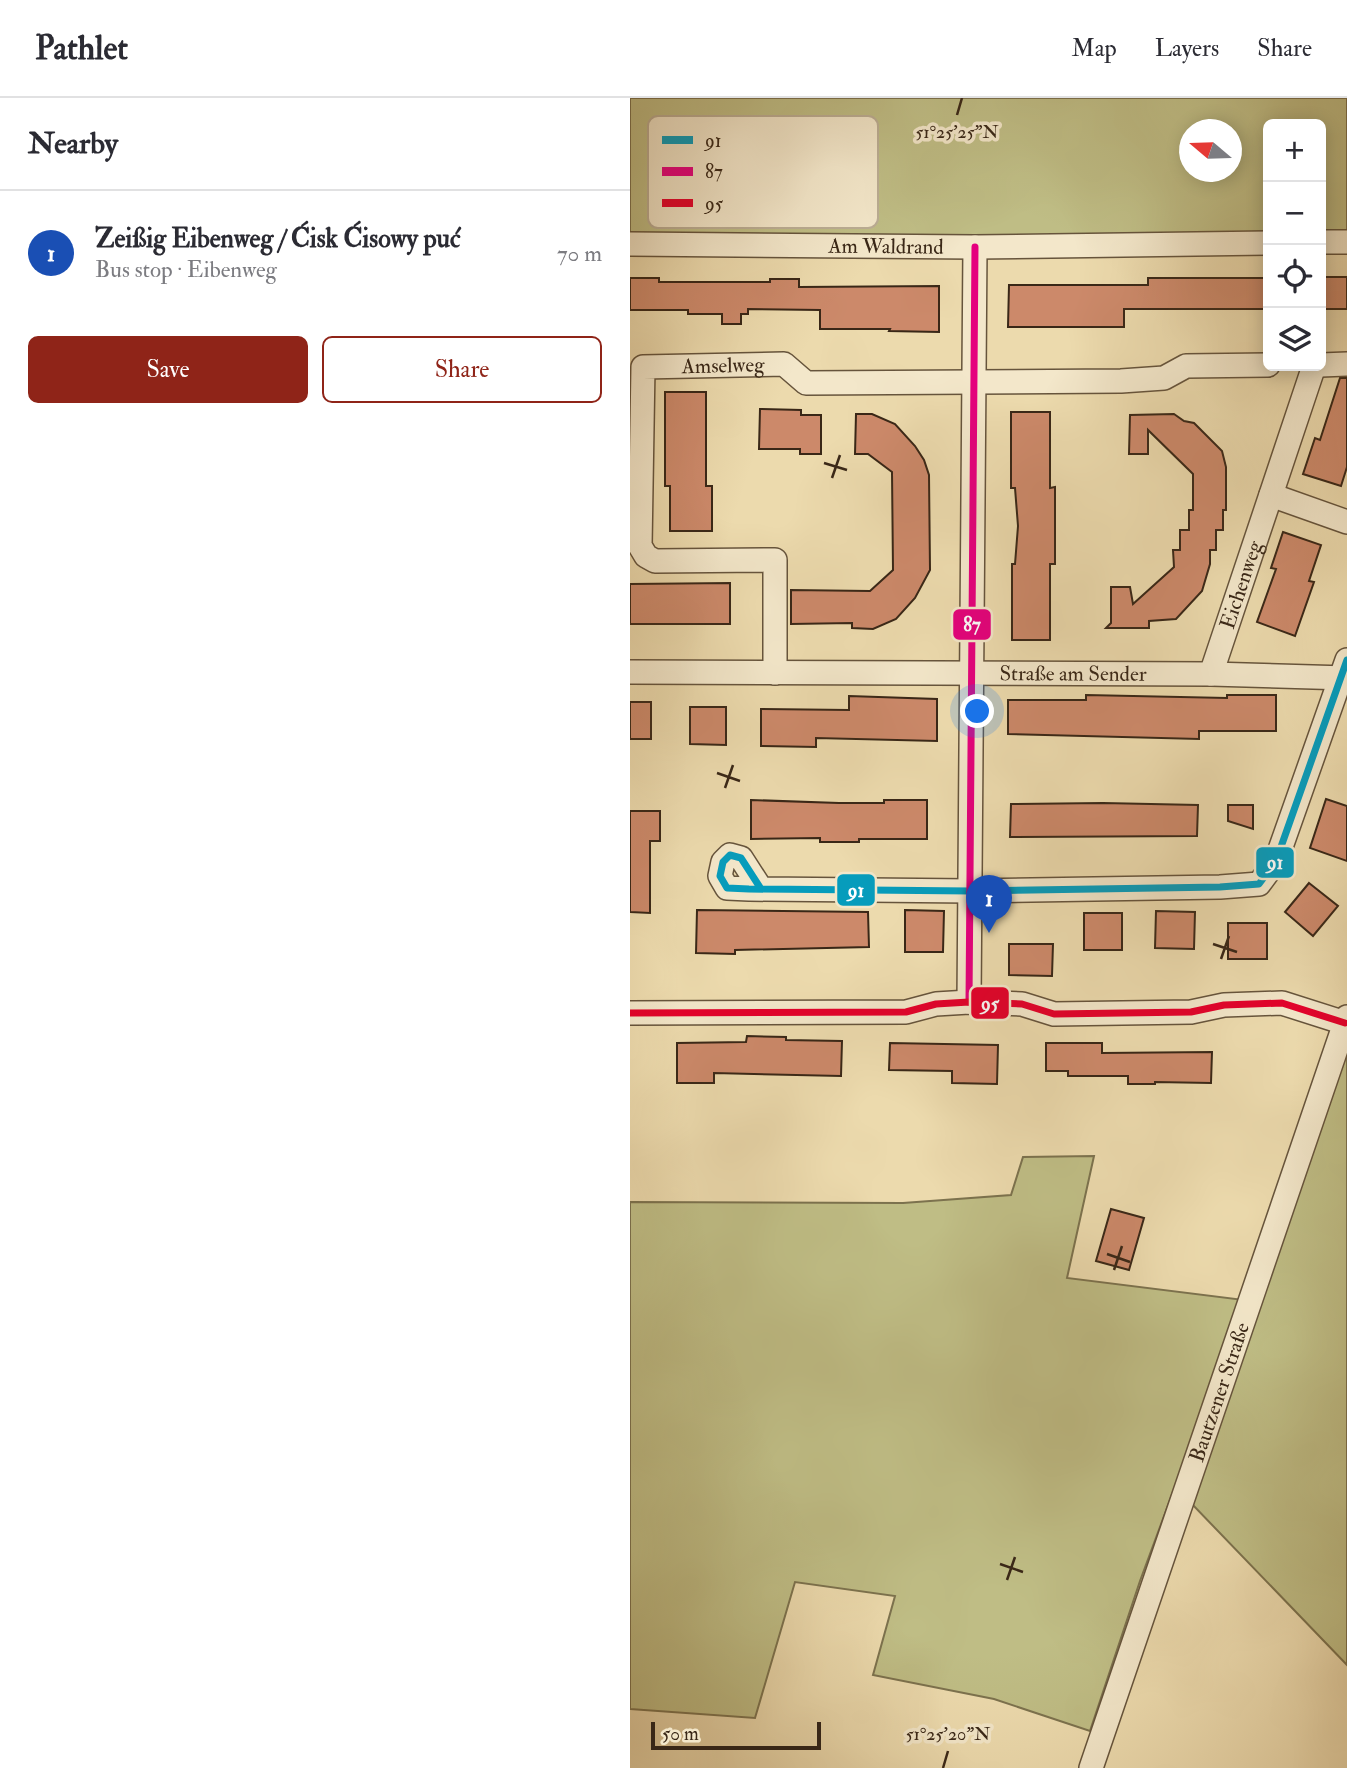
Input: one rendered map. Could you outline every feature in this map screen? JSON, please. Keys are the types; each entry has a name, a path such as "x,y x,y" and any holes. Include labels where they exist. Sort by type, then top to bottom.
{"street":[{"path":"1326,242 1347,242"},
{"name":"Am Waldrand","path":"630,244 975,247 1263,243"},
{"path":"969,1003 975,247"},
{"name":"Amselweg","path":"775,673 775,560 655,561 646,556 640,546 643,367 785,364 806,383 973,383 1121,381 1164,378 1186,366 1263,365"},
{"path":"1326,365 1347,364"},
{"name":"Eichenweg","path":"1211,674 1312,371"},
{"path":"1271,495 1347,522"},
{"name":"Straße am Sender","path":"630,672 1345,672"},
{"path":"761,889 971,891 1259,884 1276,861 1345,672"},
{"path":"630,1013 906,1012 936,1004 969,1003 1023,1004 1054,1014 1191,1012 1224,1005 1282,1003 1346,1020"},
{"name":"Bautzener Straße","path":"1091,1768 1346,1020"}],"shaded area":[{"path":"630,98 1347,98 1347,242 1326,242 1326,119 1263,119 1263,243 630,235"},
{"path":"1347,1024 1347,1665 1190,1502"},
{"path":"1094,1156 1067,1278 1244,1300 1140,1581 1090,1731 994,1699 873,1675 895,1596 795,1582 755,1718 630,1709 630,1202 903,1203 1011,1195 1023,1157"}],"building":[{"path":"1326,277 1347,277 1347,309 1326,309"},
{"path":"630,278 659,278 659,282 770,282 770,279 799,279 799,287 939,286 939,332 820,329 820,310 748,309 748,314 741,314 741,324 722,324 722,314 688,314 688,310 630,310"},
{"path":"1148,278 1263,278 1263,309 1124,309 1124,327 1008,327 1009,285 1148,285"},
{"path":"1340,378 1347,378 1347,467 1341,486 1303,474 1315,438 1320,440"},
{"path":"665,392 706,392 706,486 712,486 712,531 670,531 670,486 665,486"},
{"path":"760,409 801,410 801,415 821,415 821,454 800,454 800,449 759,449"},
{"path":"1011,412 1050,412 1050,488 1055,487 1055,564 1050,564 1050,640 1012,640 1012,564 1015,564 1018,526 1015,488 1011,488"},
{"path":"856,414 872,414 895,424 924,460 929,475 930,570 915,598 896,619 873,629 852,628 852,623 791,624 791,590 870,591 893,570 892,472 868,454 855,454"},
{"path":"1174,414 1184,421 1194,423 1222,451 1226,467 1223,530 1216,530 1216,550 1210,550 1210,564 1202,591 1176,619 1149,621 1149,628 1106,628 1111,623 1111,587 1130,587 1133,604 1174,567 1173,550 1180,550 1180,530 1189,530 1189,510 1193,510 1193,474 1148,430 1148,454 1129,454 1130,415"},
{"path":"1283,532 1321,545 1309,581 1314,582 1295,636 1257,622 1276,569 1271,568"},
{"path":"730,583 730,624 630,624 630,584"},
{"path":"1086,695 1227,698 1227,695 1276,695 1276,731 1199,731 1199,739 1008,734 1008,700 1086,700"},
{"path":"849,696 937,699 937,741 816,738 816,747 761,746 761,709 849,710"},
{"path":"630,702 651,702 651,739 630,739"},
{"path":"690,707 726,707 726,745 690,744"},
{"path":"1326,799 1347,806 1347,861 1310,848"},
{"path":"751,800 884,803 884,800 927,800 927,839 820,842 820,838 751,839"},
{"path":"1011,804 1198,805 1197,836 1010,837"},
{"path":"1228,805 1253,805 1253,829 1228,821"},
{"path":"630,811 660,811 660,841 650,841 650,913 630,912"},
{"path":"1309,883 1338,906 1313,936 1285,912"},
{"path":"697,910 868,912 869,947 735,950 735,954 696,953"},
{"path":"905,910 944,911 943,952 905,952"},
{"path":"1156,911 1195,912 1194,949 1155,948"},
{"path":"1084,913 1122,913 1122,950 1084,950"},
{"path":"1228,923 1267,923 1267,959 1228,959"},
{"path":"1009,944 1053,944 1052,976 1009,975"},
{"path":"747,1036 842,1041 841,1076 714,1073 714,1083 677,1083 677,1043 746,1042"},
{"path":"890,1043 998,1045 997,1084 952,1083 952,1071 889,1070"},
{"path":"1046,1043 1102,1043 1102,1053 1212,1052 1211,1083 1128,1084 1128,1076 1068,1076 1068,1071 1046,1071"},
{"path":"1111,1209 1144,1218 1129,1270 1096,1261"}],"transit line":[{"name":"87","path":"969,1002 975,247"},
{"name":"91","path":"761,889 741,858 730,855 723,862 720,876 727,888 749,889 971,891 1259,884 1276,861 1347,660"},
{"name":"95","path":"630,1013 906,1012 936,1004 969,1002 1022,1004 1054,1014 1191,1012 1224,1005 1282,1003 1345,1023"}],"place":[{"name":"Zeißig Eibenweg / Ćisk Ćisowy puć","path":"989,933"}]}
